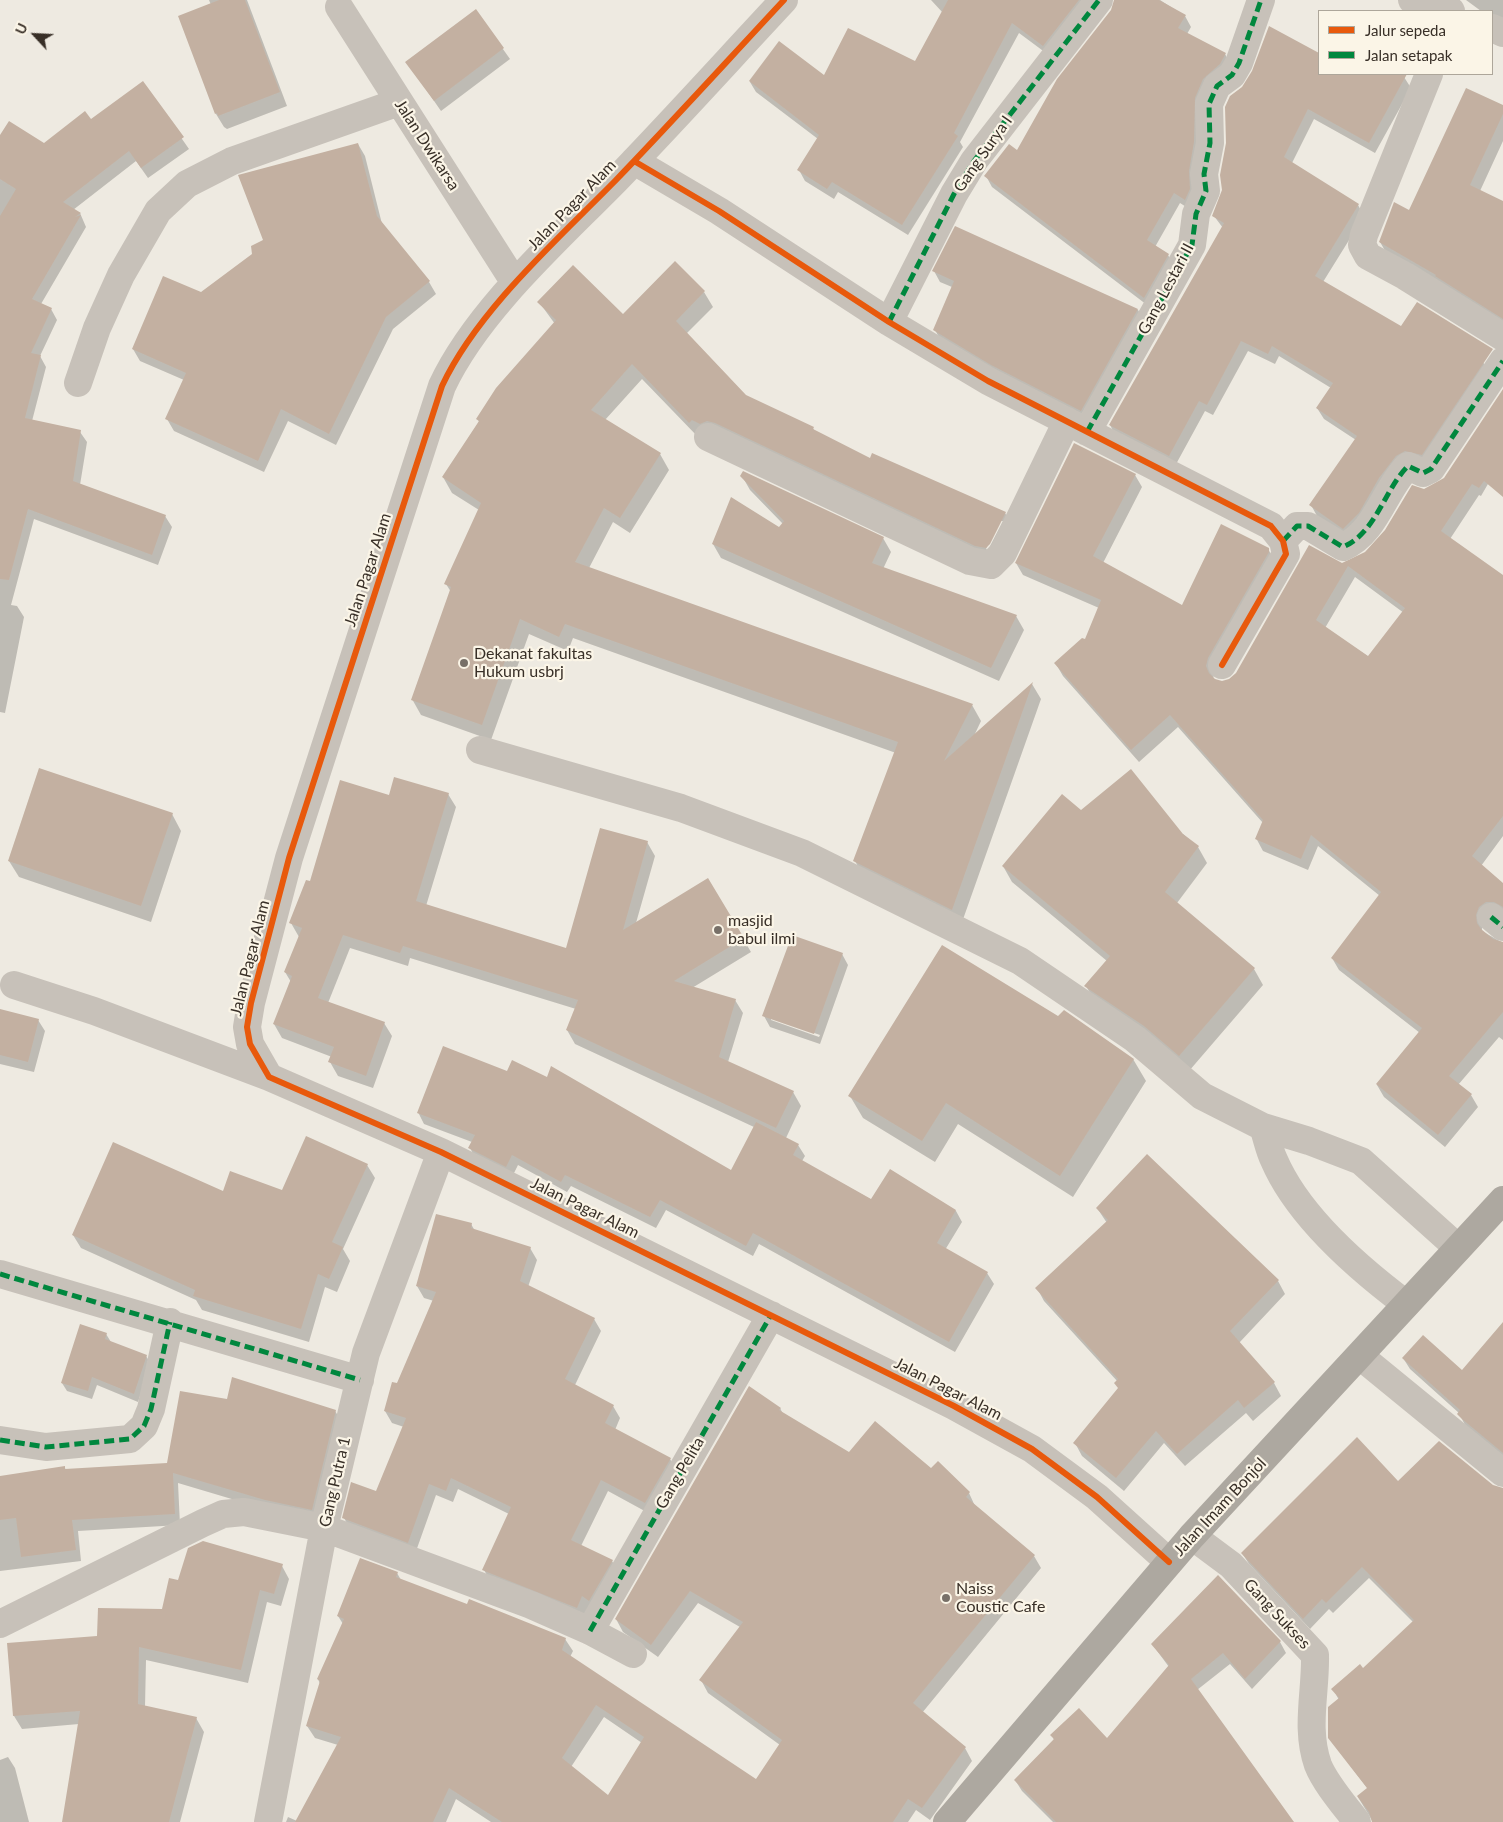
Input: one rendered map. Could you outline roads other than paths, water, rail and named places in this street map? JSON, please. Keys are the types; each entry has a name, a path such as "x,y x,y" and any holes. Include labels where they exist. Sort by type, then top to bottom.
{"highway":[{"name":"Jalan Imam Bonjol","path":"947,1822 1192,1536 1458,1248 1500,1210"}],"street":[{"name":"Jalan Pagar Alam","path":"784,0 634,161 515,283 453,362 442,386 289,858 247,1027 250,1044 269,1077 440,1152 954,1406 1032,1449 1096,1497 1169,1562"},
{"name":"Gang Surya I","path":"889,322 954,194 974,161 1099,0"},
{"name":"Gang Lestari II","path":"708,437 970,561 991,566 1003,553 1077,427 1192,245 1196,214 1206,191 1204,174 1210,143 1209,104 1217,86 1232,75 1239,63 1261,0"},
{"path":"1412,0 1447,10"},
{"name":"Jalan Dwikarsa","path":"340,7 515,283"},
{"path":"1430,75 1364,235 1362,246 1368,256 1405,276 1503,337"},
{"path":"78,383 97,328 121,275 158,211 188,184 232,160 399,102"},
{"path":"634,161 719,211 889,322 988,381 1271,526 1283,541 1286,554 1222,665"},
{"path":"1283,541 1297,526 1308,526 1343,547 1352,543 1365,531 1408,466 1423,473 1431,469 1503,361"},
{"path":"480,750 681,808 802,853 1020,962 1135,1039 1202,1096 1263,1127 1309,1141 1361,1161 1458,1248"},
{"path":"14,985 94,1011 269,1077"},
{"path":"1263,1127 1274,1161 1296,1196 1320,1228 1406,1304"},
{"name":"Gang Putra 1","path":"268,1822 324,1528 366,1353 440,1152"},
{"path":"0,1274 170,1322 360,1380"},
{"name":"Gang Pelita","path":"590,1631 771,1315"},
{"path":"0,1440 46,1447 130,1439 144,1426 151,1410 170,1322"},
{"path":"1360,1356 1503,1473"},
{"path":"0,1624 223,1514 244,1512 324,1528 472,1582 590,1631 633,1654"},
{"name":"Gang Sukses","path":"1192,1536 1231,1565 1315,1655 1315,1694 1311,1705 1314,1749 1319,1767 1357,1822"}],"place":[{"name":"Dekanat fakultas Hukum usbrj","path":"464,663"},
{"name":"masjid babul ilmi","path":"718,930"},
{"name":"Naiss Coustic Cafe","path":"946,1598"}]}
